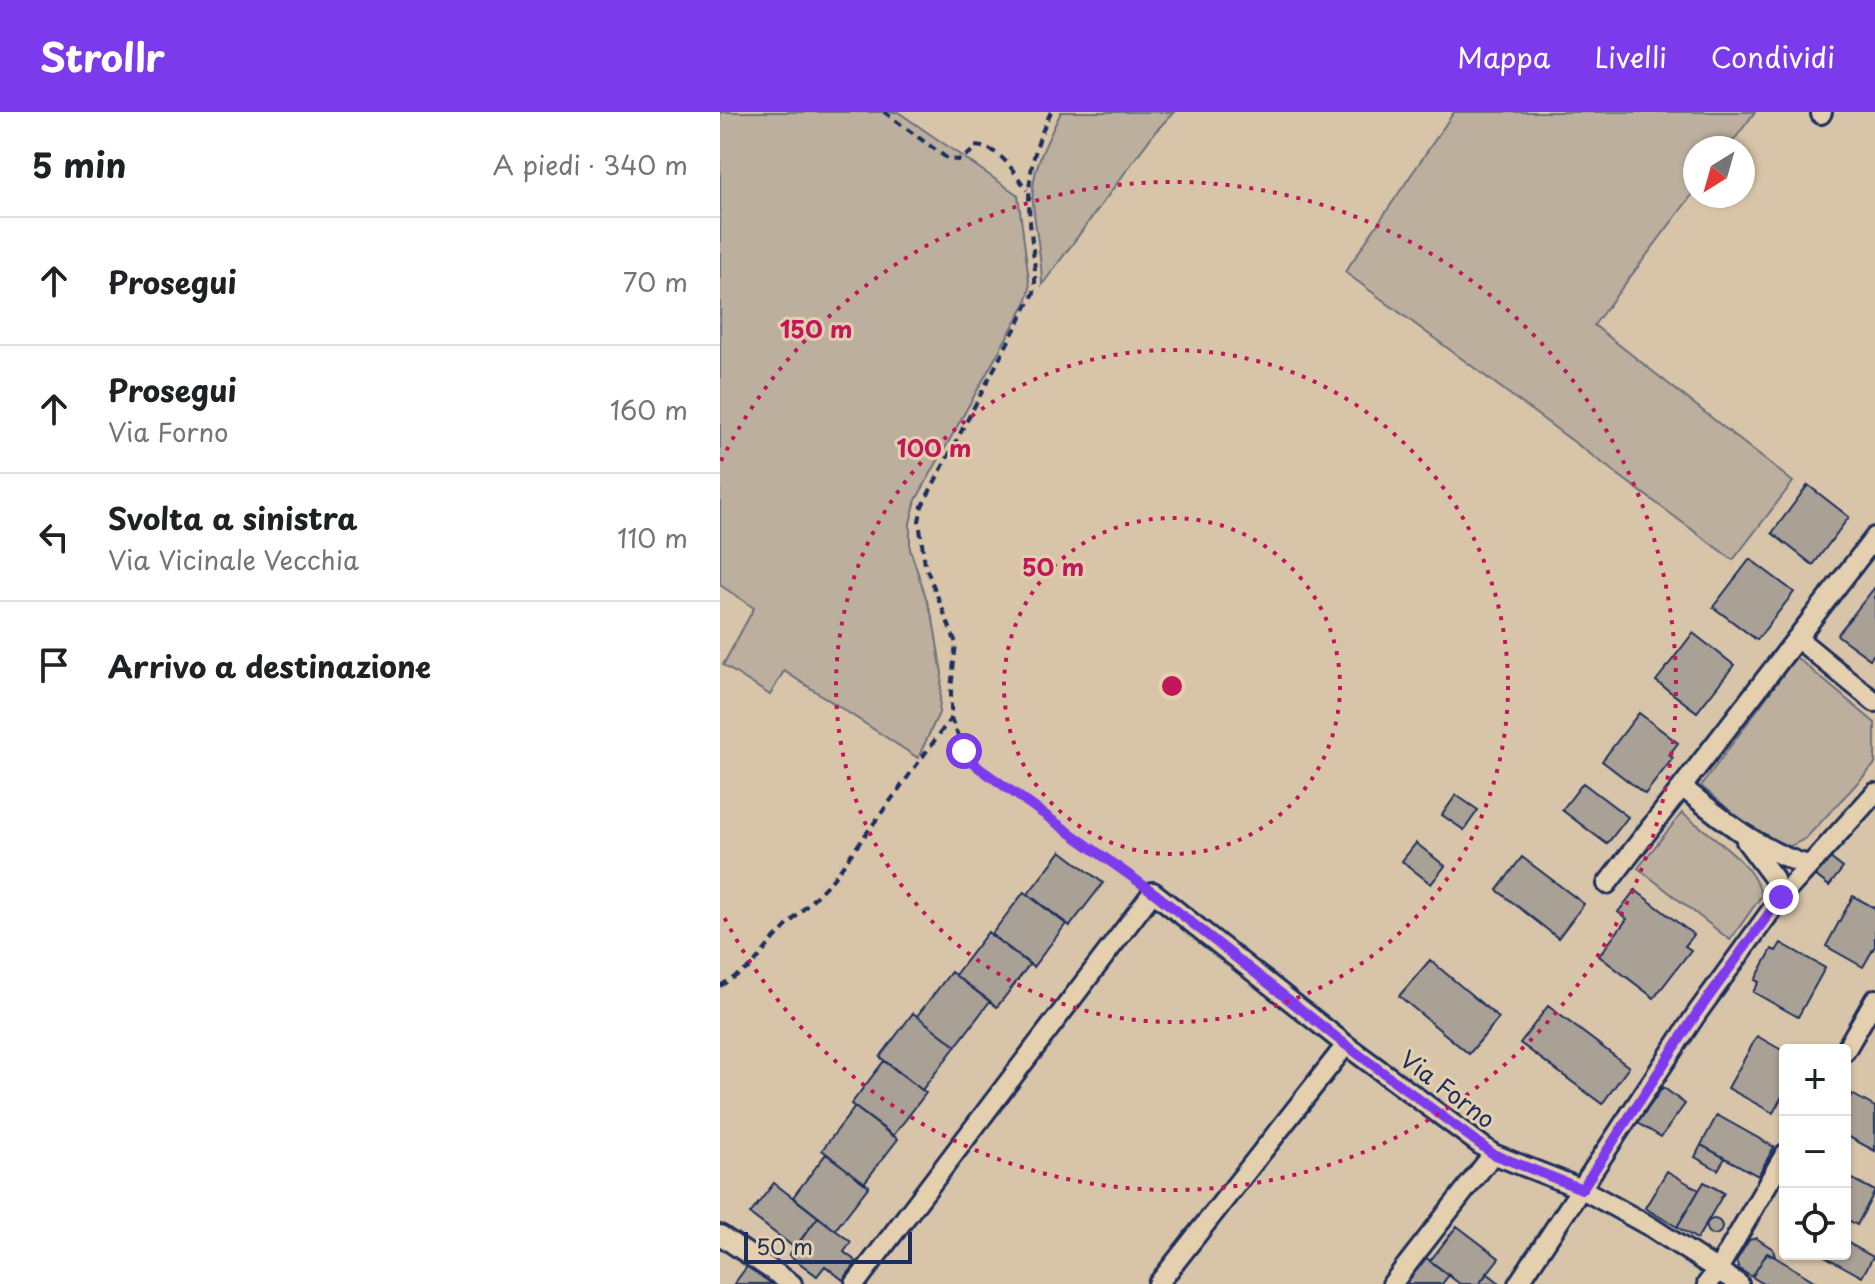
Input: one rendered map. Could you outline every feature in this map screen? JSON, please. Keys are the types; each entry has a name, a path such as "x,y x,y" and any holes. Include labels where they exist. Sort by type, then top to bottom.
{"street":[{"path":"1607,884 1875,537"},
{"path":"1797,638 1875,702"},
{"path":"1850,683 1875,708"},
{"path":"1682,787 1739,833 1770,851 1808,865"},
{"path":"1518,1284 1697,1013 1781,897 1875,793"},
{"path":"1739,833 1773,877 1781,897"},
{"path":"855,1284 1153,892"},
{"name":"Via Forno","path":"1153,892 1346,1045 1493,1154 1582,1189 1651,1227 1712,1278 1739,1284"},
{"path":"1849,1044 1875,999"},
{"path":"1158,1284 1346,1045"},
{"path":"1392,1284 1493,1154"},
{"path":"1712,1278 1779,1164"},
{"path":"720,1235 792,1284"}],"path":[{"path":"884,112 948,159 958,160 975,146 989,147 1013,168 1027,190"},
{"path":"1051,112 1037,139 1027,190 1037,270 1034,293 922,506 919,521 925,565 956,643 951,718 964,751 979,768 1153,892"},
{"path":"720,986 752,966 833,879 951,718"}],"shaded area":[{"path":"720,112 898,112 1018,195 1030,288 1026,303 916,500 910,523 910,549 933,619 942,673 939,713 918,758 784,671 770,695 723,665 754,608 720,585"},
{"path":"1061,112 1174,112 1155,132 1042,285 1034,212 1034,178"},
{"path":"1454,112 1755,112 1737,136 1683,136 1683,207 1594,325 1793,482 1733,560 1345,272"},
{"path":"1796,657 1875,723 1875,764 1806,838 1789,846 1756,831 1701,786"},
{"path":"1682,813 1739,859 1762,895 1730,940 1638,868"}],"building":[{"path":"1808,485 1849,517 1813,565 1772,533"},
{"path":"1750,559 1794,592 1757,640 1713,607"},
{"path":"1875,587 1875,657 1873,655 1870,659 1837,635"},
{"path":"1693,633 1734,665 1697,712 1656,681"},
{"path":"1639,713 1678,743 1669,755 1673,758 1645,794 1602,761"},
{"path":"1583,783 1628,817 1607,844 1562,810"},
{"path":"1456,795 1478,810 1464,830 1442,815"},
{"path":"1416,843 1445,866 1431,884 1402,861"},
{"path":"1061,851 1103,883 1070,926 1028,894"},
{"path":"1522,857 1584,904 1558,938 1497,890"},
{"path":"1829,857 1843,868 1829,886 1815,875"},
{"path":"1635,890 1694,935 1685,946 1691,950 1654,998 1599,956 1627,919 1618,912"},
{"path":"1024,892 1066,924 1033,967 991,935"},
{"path":"1853,896 1875,908 1875,946 1863,967 1826,946"},
{"path":"988,932 1030,964 997,1007 955,975"},
{"path":"1781,943 1825,968 1798,1017 1753,992 1759,982 1755,980 1772,949 1776,951"},
{"path":"1430,960 1499,1018 1469,1054 1399,996"},
{"path":"951,972 990,1001 956,1046 917,1016"},
{"path":"1548,1006 1629,1067 1602,1104 1520,1043"},
{"path":"913,1013 956,1046 922,1090 880,1057"},
{"path":"1757,1036 1779,1049 1779,1102 1773,1113 1728,1088"},
{"path":"884,1061 926,1093 893,1136 851,1104"},
{"path":"1663,1087 1685,1104 1661,1137 1638,1123"},
{"path":"1851,1096 1875,1107 1875,1151 1851,1138"},
{"path":"855,1107 898,1139 864,1183 822,1150"},
{"path":"1717,1115 1774,1147 1758,1176 1701,1145"},
{"path":"1701,1145 1725,1158 1718,1170 1695,1157"},
{"path":"826,1154 869,1186 835,1230 793,1197"},
{"path":"1667,1171 1699,1190 1677,1227 1645,1208"},
{"path":"1851,1178 1875,1191 1857,1225 1851,1222"},
{"path":"1704,1182 1724,1193 1697,1239 1677,1227"},
{"path":"774,1183 818,1217 795,1248 750,1214"},
{"path":"818,1217 851,1242 844,1252 857,1262 843,1280 825,1266 817,1276 789,1255"},
{"path":"1714,1219 1720,1221 1720,1233 1714,1235 1708,1233 1706,1227 1708,1221"},
{"path":"1457,1226 1499,1258 1479,1284 1460,1284 1430,1261"},
{"path":"1756,1238 1773,1249 1775,1257 1767,1253 1752,1277 1739,1269 1736,1261 1749,1240"},
{"path":"1851,1244 1873,1257 1862,1277 1832,1260 1851,1260"},
{"path":"1767,1253 1819,1284 1764,1284 1752,1277"},
{"path":"1425,1257 1449,1275 1442,1284 1404,1284"},
{"path":"749,1264 776,1284 734,1284"},
{"path":"1487,1273 1501,1284 1479,1284"}],"route":[{"path":"964,751 979,768 1153,892 1346,1045 1493,1154 1582,1189 1697,1013 1781,897"}]}
